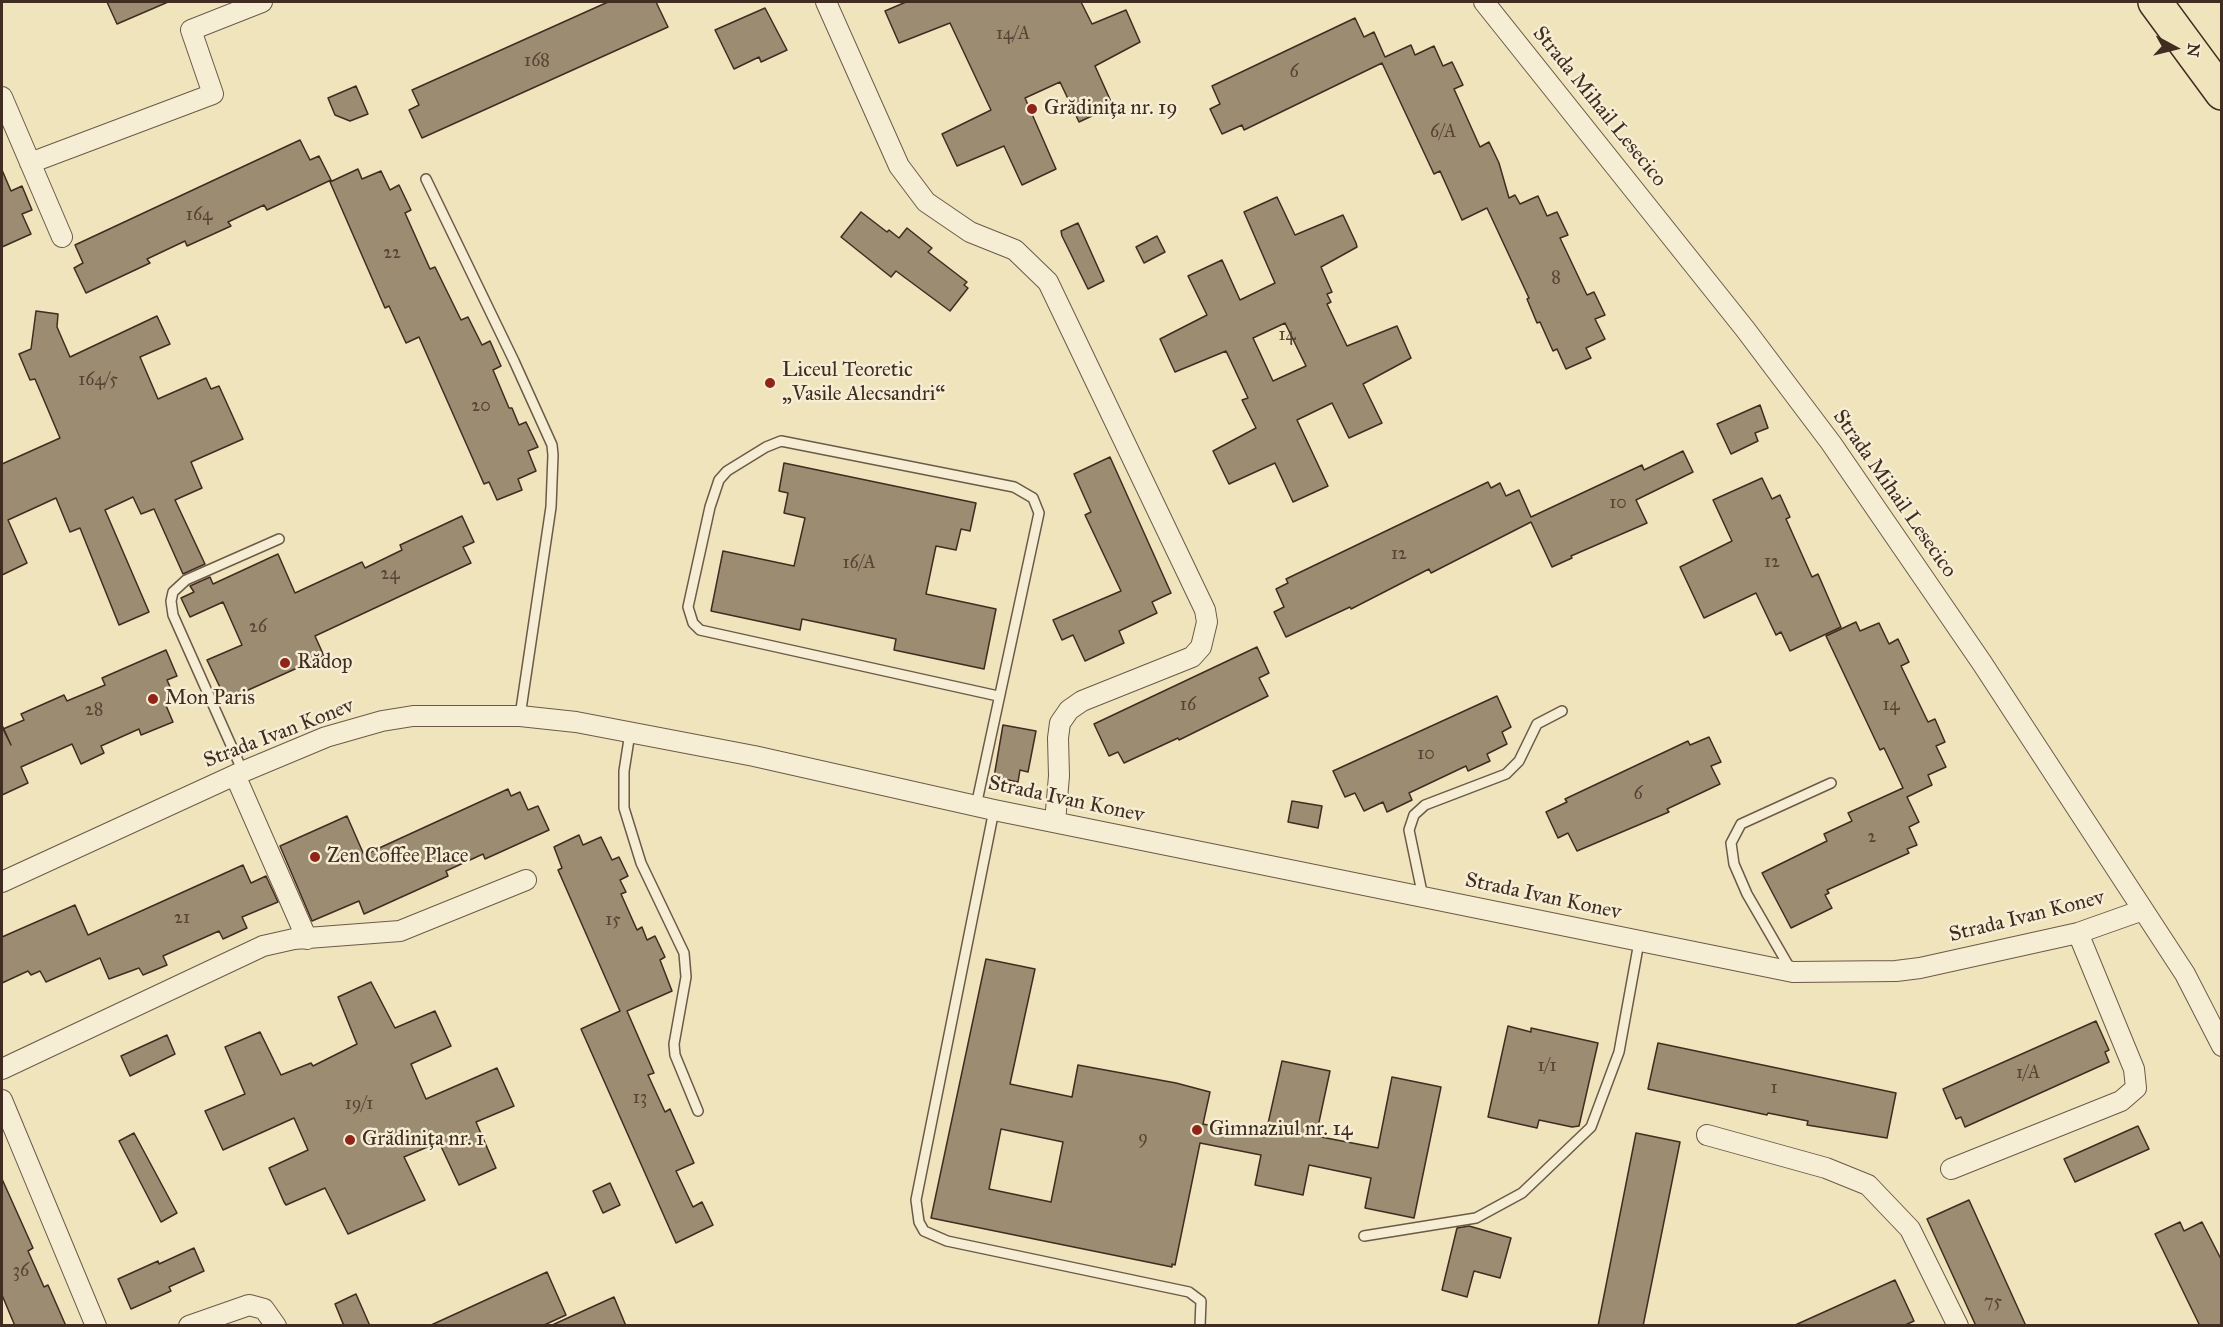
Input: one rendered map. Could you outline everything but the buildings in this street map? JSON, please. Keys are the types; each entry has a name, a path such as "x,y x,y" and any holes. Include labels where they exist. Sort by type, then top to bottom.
{"highway":[{"path":"2156,2 2222,93"}],"street":[{"path":"30,164 213,94 191,30 262,2"},
{"path":"826,2 899,166 926,202 970,232 1015,250 1048,282 1205,610 1207,622 1201,647 1192,657 1082,701 1069,710 1060,723 1058,738 1055,822"},
{"name":"Strada Mihail Lesecico","path":"1484,2 1744,329 1831,443 1982,663 2185,974 2222,1046"},
{"path":"2,97 62,237"},
{"name":"Strada Ivan Konev","path":"2,882 239,773 326,737 382,721 413,716 520,716 576,722 754,756 985,808 1793,972 1896,971 2078,933 2143,910"},
{"path":"239,773 307,939"},
{"path":"2,1069 263,946 279,941 400,931 526,880"},
{"path":"1951,1169 2121,1101 2136,1088 2134,1070 2078,933"},
{"path":"2,1100 96,1326"},
{"path":"1707,1135 1827,1168 1868,1185 1910,1229 1958,1326"},
{"path":"189,1326 249,1305 264,1309 276,1326"}],"lane":[{"path":"426,179 514,361 554,455 551,507 520,716"},
{"path":"998,696 700,630 693,623 688,607 710,507 719,480 727,471 766,447 781,441 1025,491 1033,498 1039,513 998,696 985,808 915,1213 919,1222 931,1235 947,1241 1189,1292 1201,1301 1200,1326"},
{"path":"239,773 173,615 171,601 173,592 186,580 279,539"},
{"path":"1423,897 1409,830 1414,815 1425,805 1506,774 1519,761 1537,724 1562,711"},
{"path":"630,733 624,771 624,808 628,827 642,863 684,953 686,976 674,1044 675,1055 698,1111"},
{"path":"1793,972 1747,894 1734,864 1731,843 1741,824 1831,783"},
{"path":"1364,1236 1476,1218 1522,1193 1591,1127 1619,1052 1639,942"}],"place":[{"name":"Grădinița nr. 19","path":"1032,109"},
{"name":"Liceul Teoretic „Vasile Alecsandri“","path":"770,383"},
{"name":"Rădop","path":"285,663"},
{"name":"Mon Paris","path":"153,699"},
{"name":"Zen Coffee Place","path":"315,857"},
{"name":"Gimnaziul nr. 14","path":"1197,1130"},
{"name":"Grădinița nr. 1","path":"350,1140"}]}
